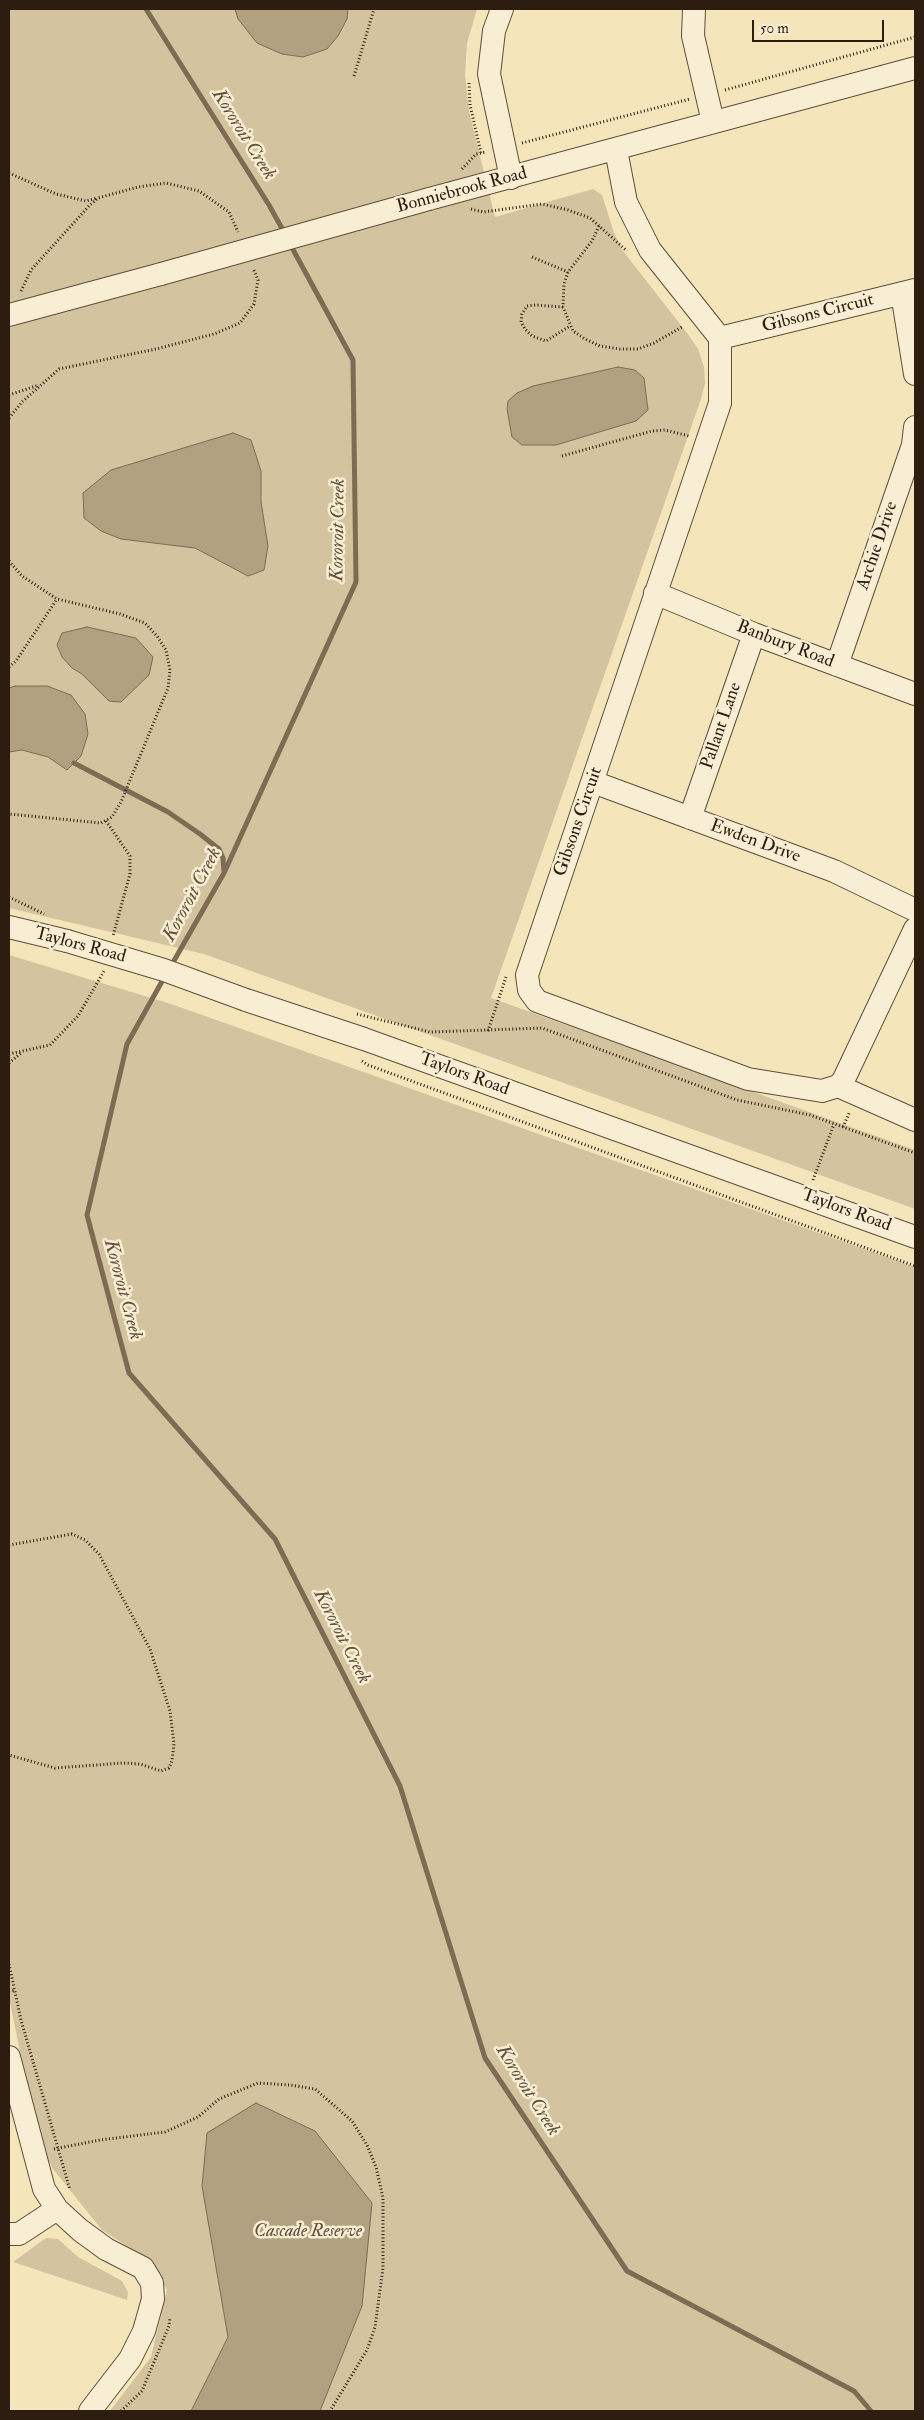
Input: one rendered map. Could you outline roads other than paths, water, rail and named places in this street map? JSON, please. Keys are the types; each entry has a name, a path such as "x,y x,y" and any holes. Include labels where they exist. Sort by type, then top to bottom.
{"street":[{"path":"502,9 494,31 489,74 511,178"},
{"path":"694,9 693,36 713,122"},
{"name":"Bonniebrook Road","path":"9,315 915,68"},
{"path":"616,150 626,202 650,250 720,338"},
{"path":"908,292 915,374"},
{"name":"Gibsons Circuit","path":"838,1086 822,1091 748,1079 536,1001 529,990 527,975 720,403 720,338 908,292"},
{"name":"Archie Drive","path":"837,665 913,445 915,427"},
{"name":"Banbury Road","path":"655,593 754,634 915,694"},
{"name":"Pallant Lane","path":"690,818 754,634"},
{"name":"Ewden Drive","path":"593,782 834,871 915,910"},
{"name":"Taylors Road","path":"9,927 164,970 246,1000 364,1039 915,1237"},
{"path":"915,929 843,1081 838,1086 915,1120"},
{"path":"9,2057 44,2189 57,2210 106,2249 143,2268 152,2283 153,2300 144,2331 130,2359 90,2411"},
{"path":"9,2234 19,2234 57,2210"}],"waterway":[{"name":"Kororoit Creek","path":"146,9 269,205 285,234"},
{"name":"Kororoit Creek","path":"171,966 224,873 356,582 353,360 290,244"},
{"path":"74,763 168,812 200,834 219,849 223,858 224,871"},
{"name":"Kororoit Creek","path":"165,976 127,1044 87,1215 129,1373 275,1539 400,1786 485,2058 627,2271 854,2391 871,2411"}],"park label":[{"name":"Cascade Reserve","path":"308,2232"}]}
